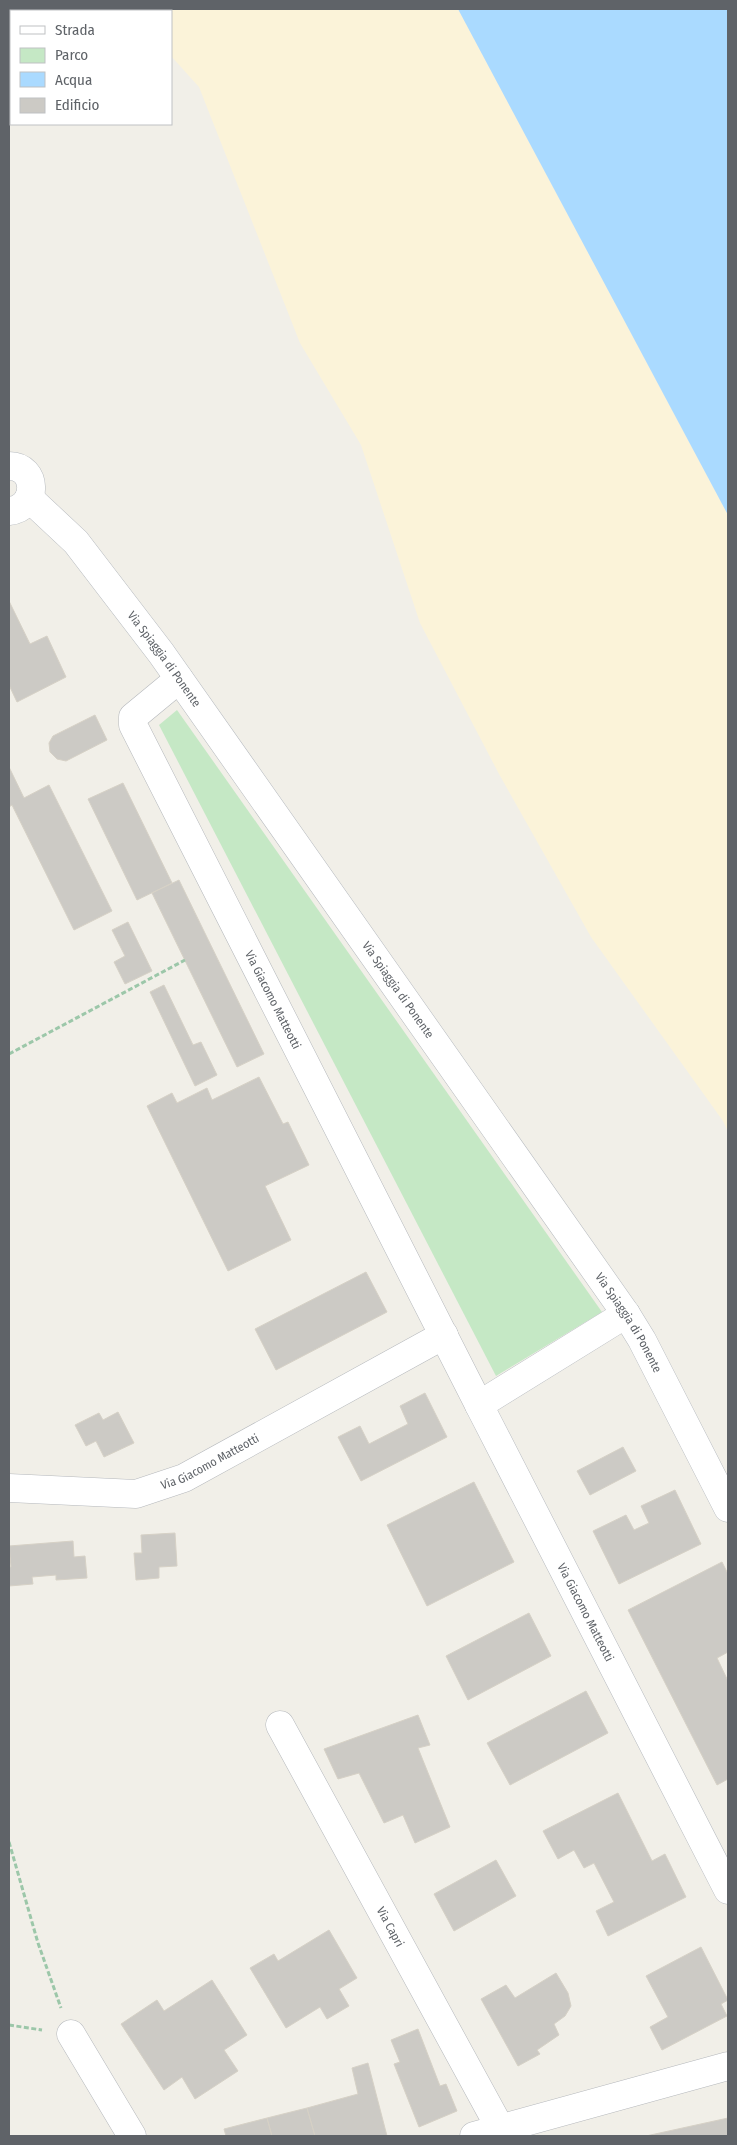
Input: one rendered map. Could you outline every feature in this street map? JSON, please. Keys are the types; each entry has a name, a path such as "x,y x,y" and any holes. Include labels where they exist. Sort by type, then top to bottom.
{"street":[{"path":"9,466 15,466 26,473 32,486 19,505"},
{"name":"Via Spiaggia di Ponente","path":"19,505 76,542 179,679 626,1314 642,1340 728,1508"},
{"name":"Via Giacomo Matteotti","path":"179,679 141,709 133,717 133,725 728,1890"},
{"path":"479,1405 626,1314"},
{"name":"Via Giacomo Matteotti","path":"9,1488 136,1494 184,1478 444,1335"},
{"name":"Via Capri","path":"280,1725 500,2128"},
{"path":"71,2034 132,2136"},
{"path":"474,2136 728,2066"}],"path":[{"path":"9,1054 184,960"},
{"path":"9,1842 38,1944 71,2034"}],"green space":[{"path":"177,710 602,1312 496,1376 159,725"}],"sand":[{"path":"129,9 458,9 728,515 728,1132 723,1121 591,937 499,774 420,623 361,445 300,343 199,87 172,57 172,10"}],"water":[{"path":"458,9 728,9 728,515"}],"building":[{"path":"9,601 30,644 47,636 66,677 17,702 9,685"},
{"path":"95,715 107,740 66,761 57,759 50,752 49,743 53,736"},
{"path":"9,767 24,798 49,785 112,911 74,930 12,805 9,807"},
{"path":"123,783 172,883 137,900 88,799"},
{"path":"179,880 264,1054 237,1067 152,893"},
{"path":"128,922 152,971 125,984 114,962 125,956 112,930"},
{"path":"164,985 193,1045 201,1042 217,1075 195,1086 150,992"},
{"path":"259,1077 283,1124 288,1122 309,1165 265,1186 291,1240 228,1271 147,1106 172,1093 177,1103 207,1088 212,1100"},
{"path":"366,1272 387,1312 276,1370 255,1329"},
{"path":"425,1393 447,1437 361,1481 338,1437 360,1426 369,1444 408,1424 400,1406"},
{"path":"118,1412 134,1443 104,1457 96,1441 86,1446 75,1425 99,1413 103,1420"},
{"path":"623,1447 636,1471 590,1495 577,1471"},
{"path":"474,1482 514,1562 427,1606 387,1525"},
{"path":"675,1490 701,1544 619,1584 593,1531 626,1515 634,1530 649,1523 641,1506"},
{"path":"175,1533 177,1566 159,1567 159,1578 136,1580 134,1553 142,1553 141,1535"},
{"path":"73,1541 74,1557 85,1556 87,1578 56,1580 56,1575 32,1577 33,1584 9,1586 9,1567 11,1567 9,1546"},
{"path":"722,1562 728,1574 728,1652 717,1658 728,1681 728,1779 717,1785 628,1610"},
{"path":"529,1613 551,1656 468,1700 446,1656"},
{"path":"586,1691 608,1733 510,1785 487,1743"},
{"path":"418,1715 430,1745 418,1748 450,1827 415,1843 403,1815 384,1823 359,1773 338,1779 324,1749"},
{"path":"618,1793 652,1861 665,1854 686,1897 608,1936 596,1911 614,1902 594,1863 584,1868 574,1850 558,1859 543,1831"},
{"path":"496,1860 516,1896 454,1931 434,1894"},
{"path":"329,1930 357,1978 339,1989 349,2006 327,2019 320,2007 286,2028 250,1968 274,1954 278,1961"},
{"path":"701,1947 728,2000 721,2004 727,2016 662,2050 650,2027 668,2017 646,1976"},
{"path":"556,1973 568,1993 571,2006 565,2016 554,2024 559,2035 537,2050 540,2054 518,2066 481,1999 506,1985 515,1998"},
{"path":"212,1980 247,2035 224,2050 238,2071 195,2099 182,2077 164,2090 121,2024 157,2000 164,2011"},
{"path":"418,2029 440,2086 446,2084 457,2111 419,2127 394,2064 400,2062 391,2040"},
{"path":"368,2063 387,2136 315,2136 307,2108 358,2094 352,2068"},
{"path":"307,2108 315,2136 272,2136 267,2118"},
{"path":"267,2118 272,2136 226,2136 224,2129"},
{"path":"728,2118 728,2136 646,2136"}]}
